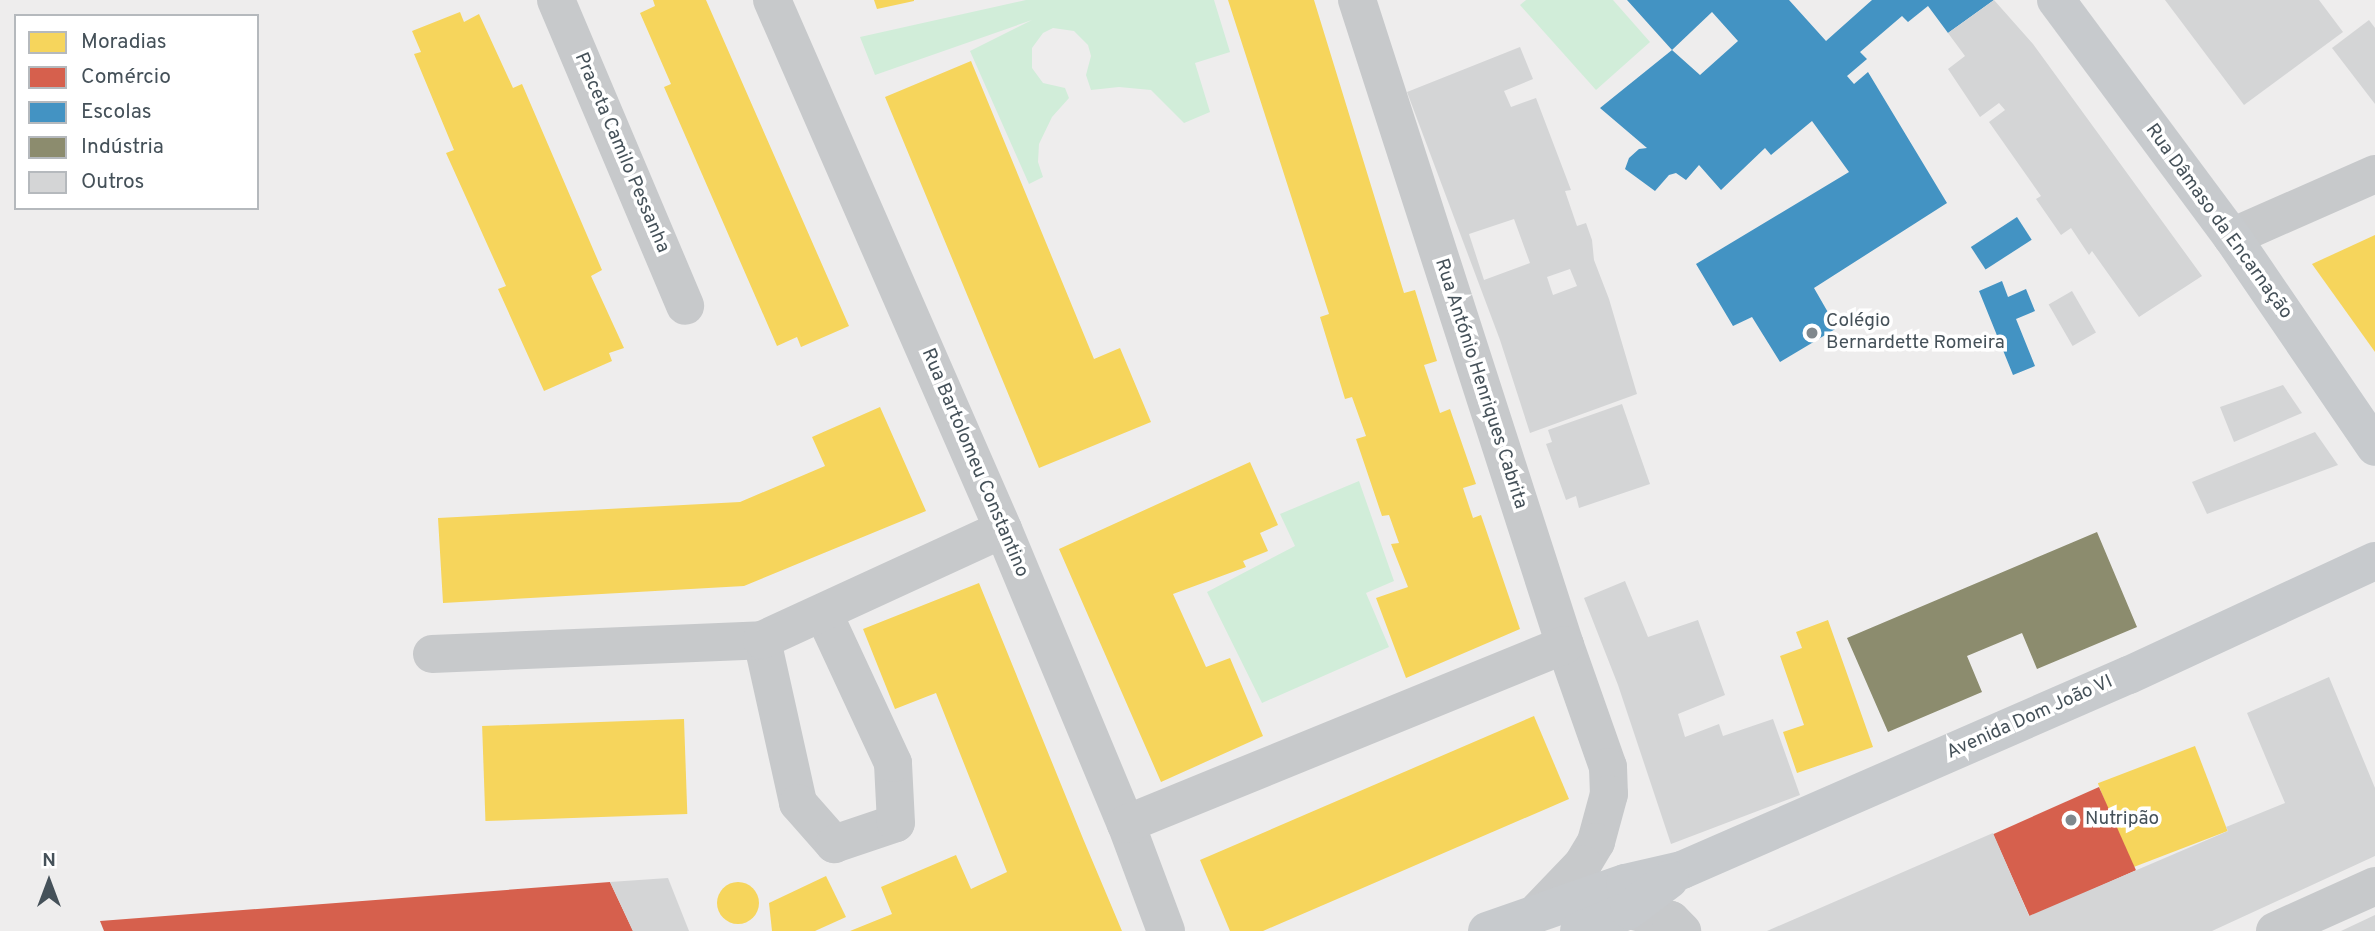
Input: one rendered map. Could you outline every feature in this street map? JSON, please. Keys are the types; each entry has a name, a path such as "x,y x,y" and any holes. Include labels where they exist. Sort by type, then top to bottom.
{"main road":[{"name":"Rua Dâmaso da Encarnação","path":"2056,0 2232,237 2375,447"},
{"name":"Avenida Dom João VI","path":"1487,931 1625,883 1682,870 2129,675 2375,561"},
{"name":"Avenida Dom João VI","path":"1579,931 1629,911 1682,870"}],"street":[{"name":"Praceta Camilo Pessanha","path":"556,0 685,306"},
{"name":"Rua Bartolomeu Constantino","path":"772,0 1003,529 1126,824 1166,931"},
{"name":"Rua António Henriques Cabrita","path":"1356,0 1565,645 1608,767 1609,794 1596,842 1583,864 1536,913"},
{"path":"2232,237 2375,174"},
{"path":"432,654 762,640 1003,529"},
{"path":"762,640 798,803 834,844 896,823 893,764 823,612"},
{"path":"1126,824 1565,645"},
{"path":"2275,931 2375,886"},
{"path":"1629,911 1671,919 1682,931"}],"green space":[{"path":"1026,0 1214,0 1230,52 1195,63 1210,112 1184,123 1151,90 1119,87 1091,90 1086,75 1091,56 1088,45 1074,31 1053,28 1043,33 1032,48 1032,68 1043,83 1065,88 1069,98 1052,117 1039,144 1038,162 1043,177 1029,184 970,51 1032,20 875,75 860,37"},
{"path":"1526,0 1613,0 1650,42 1596,90 1520,5"},
{"path":"1359,481 1394,581 1366,593 1389,647 1262,703 1207,592 1295,546 1280,514"}],"building: Moradias":[{"path":"653,0 706,0 849,326 801,347 797,337 777,346 664,87 671,84 640,13 655,6"},
{"path":"874,0 914,0 914,1 877,9"},
{"path":"1228,0 1314,0 1404,293 1415,290 1437,361 1424,365 1440,413 1450,409 1476,484 1463,488 1473,518 1481,515 1520,629 1406,678 1376,598 1408,587 1391,544 1399,543 1389,515 1382,516 1356,439 1366,436 1352,397 1345,399 1320,317 1329,314"},
{"path":"460,12 464,22 479,14 513,88 522,84 602,270 591,276 624,348 609,353 612,361 544,391 498,289 506,286 446,153 454,150 414,54 421,52 412,31"},
{"path":"971,61 1094,359 1120,348 1151,422 1039,468 885,97"},
{"path":"2375,235 2375,352 2312,264"},
{"path":"880,407 926,511 744,586 443,603 438,518 740,502 825,466 812,437"},
{"path":"1250,462 1278,525 1260,533 1268,551 1243,561 1246,567 1173,594 1206,667 1230,658 1263,736 1161,782 1059,549"},
{"path":"979,583 1122,931 850,931 892,914 881,887 956,855 971,889 1007,872 936,693 895,709 863,629"},
{"path":"1828,620 1873,747 1797,773 1783,732 1804,725 1780,656 1802,648 1796,632"},
{"path":"1534,716 1569,799 1263,931 1230,931 1200,860"},
{"path":"684,719 687,814 485,821 482,726"},
{"path":"2195,746 2228,831 2131,868 2098,783"},
{"path":"826,876 846,917 815,931 772,931 769,903"},
{"path":"738,882 753,888 759,903 753,918 738,924 723,918 717,903 723,888"}],"building: Comércio":[{"path":"2099,787 2136,870 2030,917 1993,834"},
{"path":"610,882 633,931 104,931 100,921"}],"building: Escolas":[{"path":"1627,0 1789,0 1826,41 1872,0 1994,0 1948,33 1928,6 1908,22 1902,16 1860,52 1867,59 1847,76 1854,84 1868,72 1947,203 1814,288 1837,328 1780,362 1752,317 1733,326 1696,264 1849,172 1812,121 1771,155 1765,148 1721,190 1699,165 1686,180 1676,173 1669,175 1655,191 1625,169 1629,158 1639,149 1647,148 1600,108 1672,50","holes":["1712,12 1738,41 1700,75 1672,50"]},
{"path":"2017,217 2032,240 1986,270 1971,247"},
{"path":"2002,281 2008,297 2026,289 2035,311 2016,319 2035,366 2013,375 1979,291"}],"building: Indústria":[{"path":"2097,532 2137,627 2037,669 2022,633 1967,656 1982,692 1888,732 1847,638"}],"building: Outros":[{"path":"1994,0 2033,44 2202,276 2139,317 2092,251 2089,255 2071,228 2061,235 2036,199 2041,196 1989,122 2005,110 1999,103 1980,117 1948,69 1965,56 1948,33"},
{"path":"2165,0 2319,0 2343,32 2244,105"},
{"path":"2369,20 2375,28 2375,104 2332,48"},
{"path":"1520,47 1533,79 1504,91 1511,107 1536,98 1571,190 1565,191 1577,226 1586,223 1592,240 1594,260 1609,299 1637,394 1530,433 1500,340 1407,92","holes":["1514,219 1530,263 1484,280 1469,234","1570,269 1577,286 1553,295 1547,277"]},
{"path":"2072,291 2096,333 2073,346 2049,304"},
{"path":"2283,385 2302,413 2234,442 2220,407"},
{"path":"1622,404 1650,484 1579,508 1576,496 1566,500 1546,444 1552,442 1548,430"},
{"path":"2315,432 2338,465 2207,514 2192,482"},
{"path":"1625,581 1648,637 1698,620 1725,695 1678,714 1685,737 1719,724 1723,736 1773,719 1800,795 1671,844 1618,685 1584,598"},
{"path":"2329,677 2375,788 2375,856 2212,931 1767,931 1993,833 2029,916 2228,831 2226,827 2285,803 2247,713"},
{"path":"668,878 689,931 633,931 610,882"},
{"path":"2375,915 2375,931 2341,931"}],"place":[{"name":"Colégio Bernardette Romeira","path":"1812,333"},
{"name":"Nutripão","path":"2071,820"}]}
